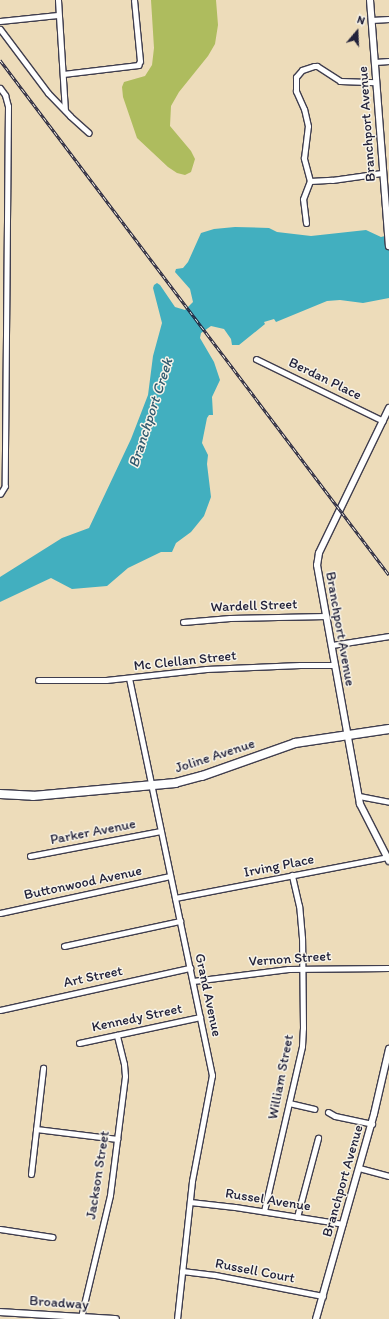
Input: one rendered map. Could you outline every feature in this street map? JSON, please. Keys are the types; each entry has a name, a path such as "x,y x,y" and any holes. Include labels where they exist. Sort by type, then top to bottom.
{"main road":[{"name":"Joline Avenue","path":"0,794 33,796 174,783 202,776 295,744 389,729"}],"street":[{"path":"58,0 65,110"},
{"path":"63,74 138,65 140,61 134,0"},
{"name":"Branchport Avenue","path":"370,0 389,246"},
{"path":"0,21 58,15"},
{"path":"371,20 389,18"},
{"path":"0,29 48,93 89,133"},
{"path":"375,62 389,61"},
{"path":"306,223 303,199 310,181 304,158 308,126 304,109 296,91 296,76 302,70 318,66 340,81 376,82"},
{"path":"0,88 5,95 8,106 6,465 5,486 0,494"},
{"path":"310,181 328,181 389,168"},
{"name":"Berdan Place","path":"256,359 383,421"},
{"name":"Branchport Avenue","path":"388,412 317,560 358,796 369,824 388,859"},
{"name":"Wardell Street","path":"183,622 230,618 326,616"},
{"path":"332,645 389,636"},
{"name":"Mc Clellan Street","path":"38,680 129,678 212,668 335,665"},
{"name":"Grand Avenue","path":"129,678 212,1075 190,1202 177,1319"},
{"path":"358,796 389,802"},
{"name":"Parker Avenue","path":"30,856 161,831"},
{"name":"Irving Place","path":"175,898 292,875 388,859"},
{"name":"William Street","path":"264,1212 302,1046 302,938 299,906 292,875"},
{"name":"Buttonwood Avenue","path":"0,913 170,876"},
{"path":"64,946 180,921"},
{"name":"Art Street","path":"0,1010 190,968"},
{"name":"Vernon Street","path":"193,981 273,970 389,968"},
{"name":"Kennedy Street","path":"79,1043 200,1017"},
{"name":"Jackson Street","path":"81,1317 110,1195 125,1072 117,1035"},
{"name":"Branchport Avenue","path":"316,1319 372,1124 389,1050"},
{"path":"31,1174 43,1068"},
{"path":"289,1103 314,1110"},
{"path":"328,1112 335,1116 372,1124"},
{"path":"36,1129 117,1139"},
{"path":"297,1217 318,1138"},
{"path":"359,1168 389,1176"},
{"name":"Russel Avenue","path":"190,1202 343,1224"},
{"path":"0,1229 52,1237"},
{"name":"Russell Court","path":"182,1271 215,1275 323,1296"},
{"name":"Broadway","path":"0,1312 34,1316 116,1319"}],"green space":[{"path":"151,0 216,0 218,25 215,44 208,56 179,92 171,106 170,126 191,151 195,159 191,172 185,175 177,173 168,167 137,138 123,97 122,87 124,82 145,76 152,65 154,48"}],"water":[{"name":"Branchport Creek","path":"235,227 269,228 277,232 311,236 366,230 381,237 389,235 389,298 363,303 340,300 327,301 276,322 274,319 264,322 265,324 239,345 232,345 231,339 224,329 211,326 201,333 200,338 214,362 220,380 212,397 213,415 209,415 207,418 202,443 208,455 207,464 211,497 204,516 191,532 176,543 172,552 161,552 128,568 107,586 72,589 51,578 0,602 0,577 62,538 89,528 131,439 148,395 153,356 162,323 153,288 154,285 157,283 160,285 175,307 185,310 193,302 190,289 175,272 176,269 183,268 188,262 201,233 214,229"}],"railway":[{"path":"0,60 389,575"}]}
